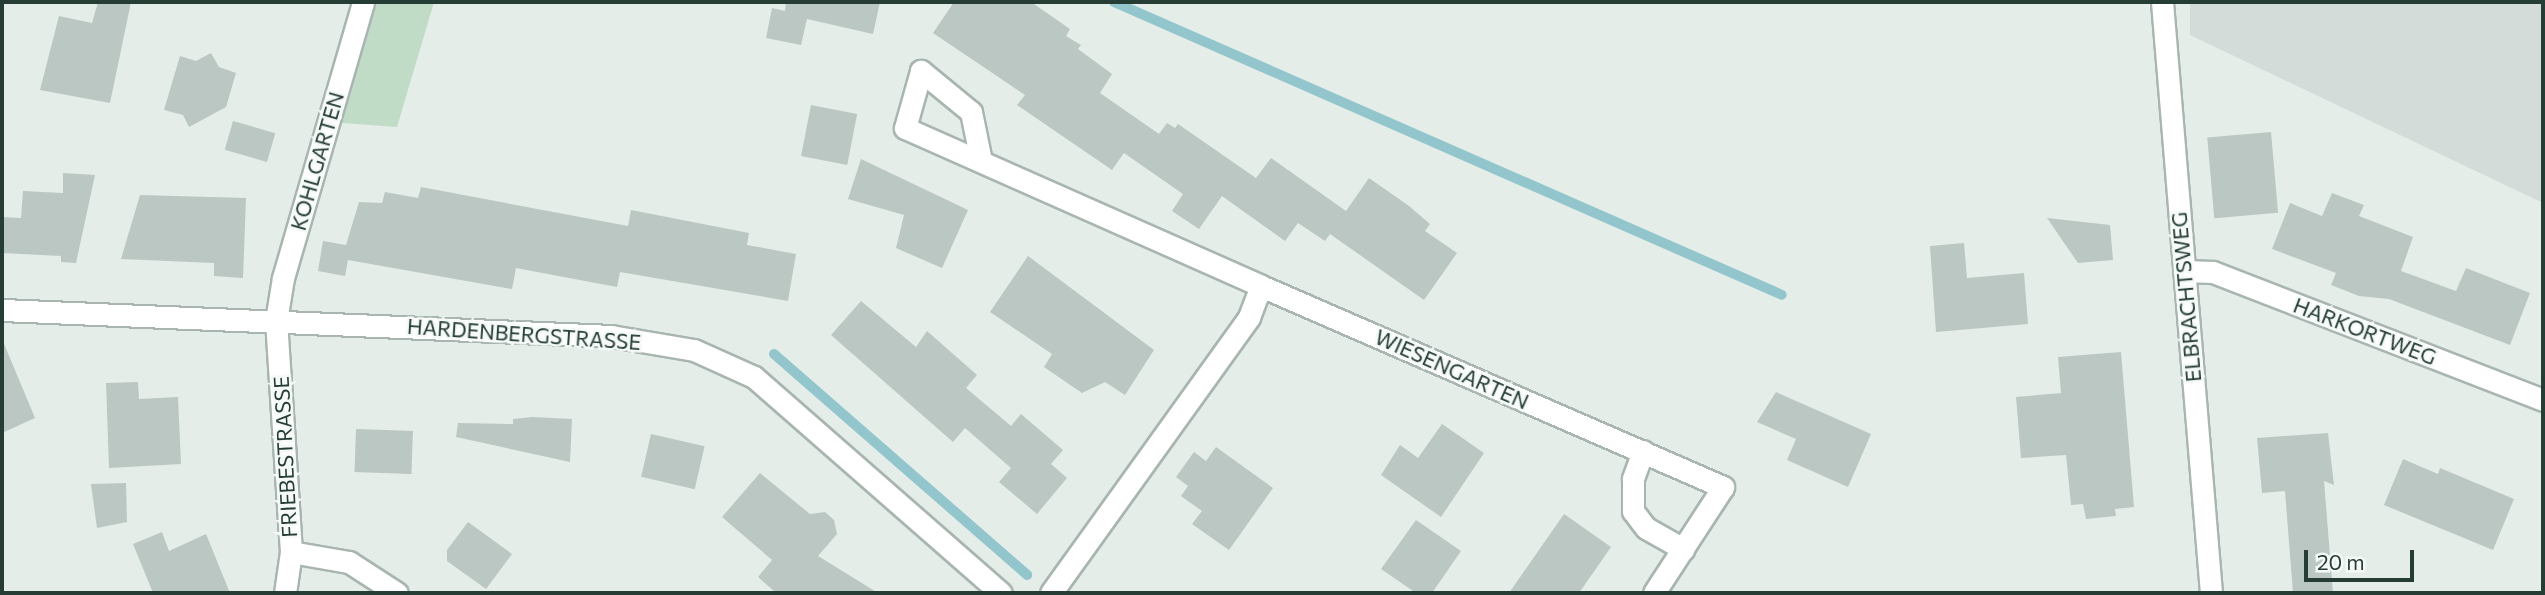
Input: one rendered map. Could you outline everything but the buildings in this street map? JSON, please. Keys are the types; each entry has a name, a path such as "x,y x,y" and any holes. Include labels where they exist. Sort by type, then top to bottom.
{"street":[{"name":"KOHLGARTEN","path":"276,321 283,278 363,2"},
{"name":"ELBRACHTSWEG","path":"2162,2 2211,593"},
{"name":"WIESENGARTEN","path":"981,162 1723,487 1654,593"},
{"name":"HARKORTWEG","path":"2185,271 2213,272 2543,400"},
{"path":"1051,593 1249,317 1261,286"},
{"name":"HARDENBERGSTRASSE","path":"2,310 611,335 694,350 754,377 1001,593"},
{"name":"FRIEBESTRASSE","path":"276,321 291,552 285,593"},
{"path":"1643,452 1633,479 1633,510 1646,528 1683,549"},
{"path":"291,552 349,562 397,593"}],"shaded area":[{"path":"2190,2 2543,2 2543,203 2190,35"}],"green space":[{"path":"377,2 434,2 397,127 342,123"}],"waterway":[{"path":"1114,2 1782,295"},
{"path":"774,354 1027,575"}]}
